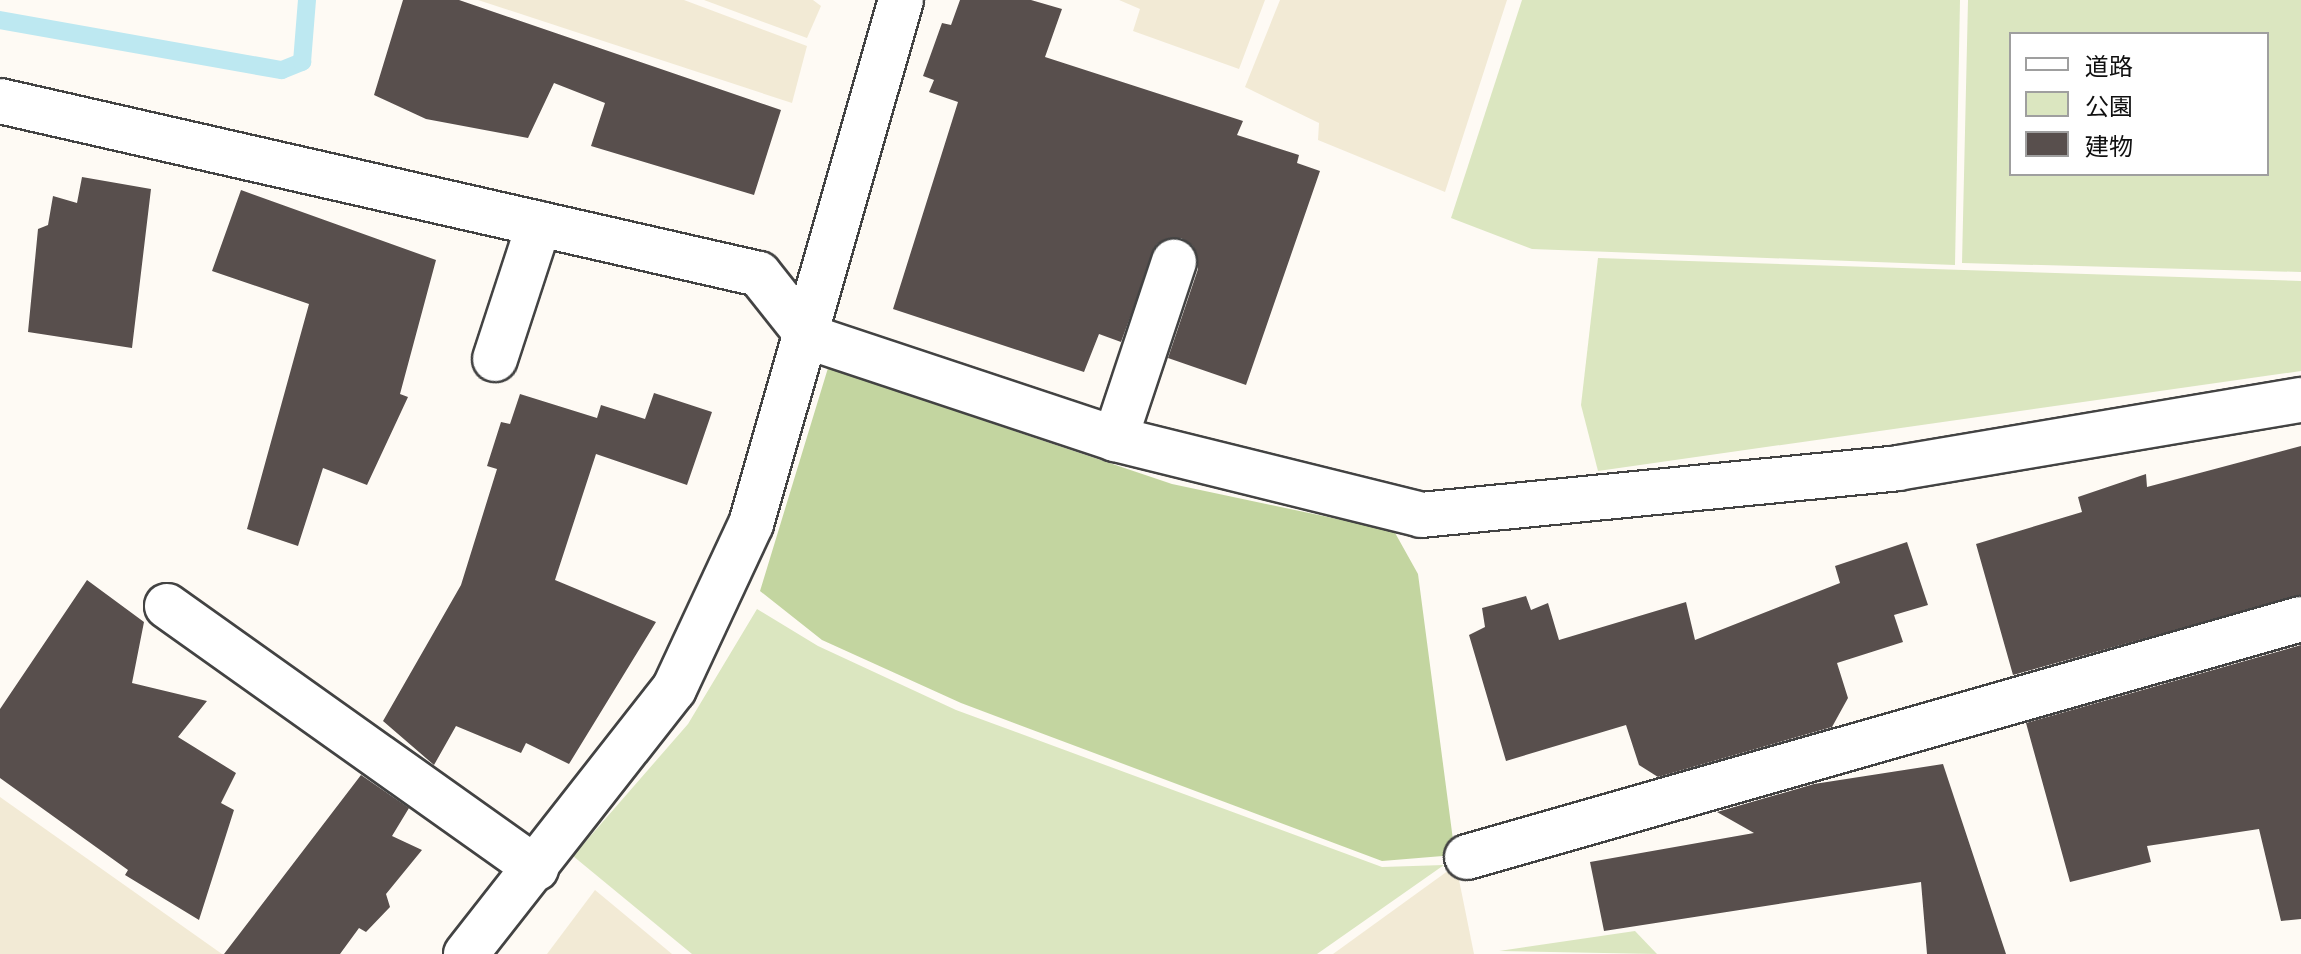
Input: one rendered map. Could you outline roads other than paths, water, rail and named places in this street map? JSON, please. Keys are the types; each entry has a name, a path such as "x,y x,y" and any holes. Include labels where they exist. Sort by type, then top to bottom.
{"street":[{"path":"466,954 674,689 751,524 809,337 901,0"},
{"path":"0,101 759,274 809,337 1115,439 1421,515 1898,468 2301,400"},
{"path":"495,359 539,224"},
{"path":"1115,439 1174,262"},
{"path":"167,606 536,868"},
{"path":"1467,857 2301,619"}],"waterway":[{"path":"0,20 282,70 302,62 307,0"}]}
